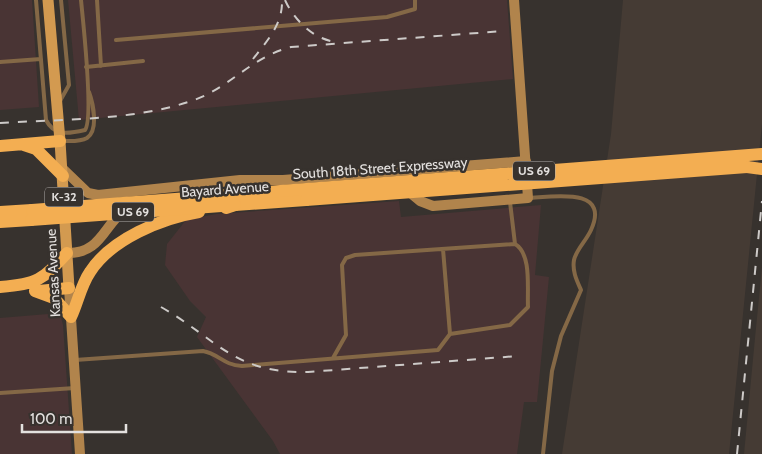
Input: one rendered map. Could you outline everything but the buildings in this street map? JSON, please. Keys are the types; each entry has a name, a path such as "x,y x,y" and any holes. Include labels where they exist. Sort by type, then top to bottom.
{"highway":[{"path":"0,138 60,137"},
{"path":"0,146 24,144 60,137"},
{"path":"24,144 36,149 62,172"},
{"name":"South 18th Street Expressway","path":"0,222 31,215 762,154"},
{"name":"South 18th Street Expressway","path":"0,212 31,215 235,205 762,166"},
{"name":"US 69","path":"747,167 762,170"},
{"path":"35,291 54,298 71,317 91,270 112,249 144,230 187,214 222,209 235,205"},
{"path":"0,287 23,285 45,277 67,253"},
{"path":"0,294 69,288"}],"main road":[{"name":"Kansas Avenue","path":"48,0 60,137 69,288"}],"street":[{"path":"514,0 528,198"},
{"path":"62,172 88,193 98,195 240,180 283,180 526,161"},
{"name":"Bayard Avenue","path":"67,253 86,252 99,240 123,210 411,191 420,200 433,206 528,198"},
{"name":"Kansas Avenue","path":"69,288 80,454"}],"lane":[{"path":"36,0 46,120 51,129 60,137 81,140 87,137 92,130 92,99 88,90"},
{"path":"56,107 68,85 61,0"},
{"path":"60,137 86,128 88,90 81,0"},
{"path":"97,0 101,66"},
{"path":"116,40 387,17 415,9 415,0"},
{"path":"0,62 41,60"},
{"path":"86,67 143,61"},
{"path":"528,198 575,196 586,199 593,207 594,219 591,230 574,258 573,268 581,290 561,336 552,371 543,454"},
{"path":"510,199 515,244"},
{"path":"333,358 346,335 342,265 346,258 355,255 515,244 520,247 525,255 528,307 510,326 450,334"},
{"path":"73,360 203,351 214,353 223,362 233,365 438,350 450,334 443,249"},
{"path":"0,393 76,388"}],"shaded area":[{"path":"0,0 32,0 39,107 0,110"},
{"path":"68,0 507,0 513,79 79,120"},
{"path":"623,0 762,0 762,124 729,454 562,454 611,134"},
{"path":"399,201 401,217 541,205 535,275 549,277 537,402 524,402 517,454 280,454 273,441 197,337 206,317 190,301 165,265 167,244 186,220 216,214"},
{"path":"762,267 762,454 744,454 755,338"},
{"path":"60,313 63,325 72,454 0,454 0,318"}],"railway":[{"path":"253,59 269,39 277,24 282,9 282,0"},
{"path":"285,0 299,22 306,28 320,37 337,42"},
{"path":"0,123 98,118 148,112 171,107 207,94 264,58 291,47 504,31"},
{"path":"737,454 762,201"},
{"path":"161,307 244,361 283,371 308,372 518,356"}]}
